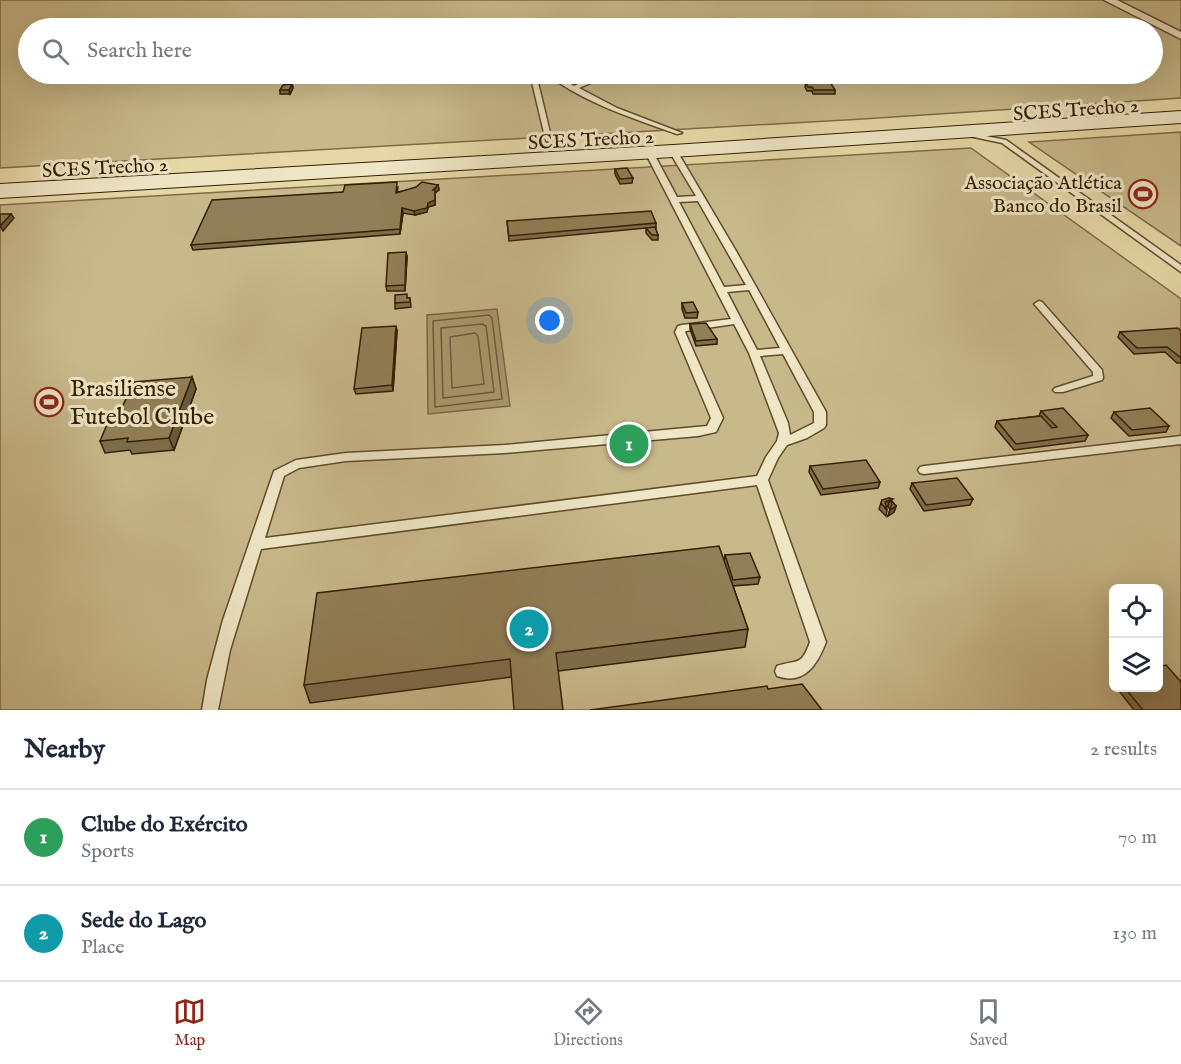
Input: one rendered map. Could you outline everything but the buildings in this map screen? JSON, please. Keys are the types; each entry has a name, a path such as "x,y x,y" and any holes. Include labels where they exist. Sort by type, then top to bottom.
{"main road":[{"name":"SCES Trecho 2","path":"0,191 649,152 676,142 1181,102"},
{"name":"SCES Trecho 2","path":"0,173 549,141 676,142 903,135 1181,117"},
{"path":"50,188 43,183 46,179 67,169"}],"street":[{"path":"1109,0 1145,18"},
{"path":"1163,27 1181,36"}],"lane":[{"path":"535,84 549,141"},
{"path":"568,84 676,142 701,198 820,412 820,425 783,442"},
{"path":"574,87 582,84"},
{"name":"SCES Trecho 2","path":"1004,141 1004,135 1010,132 1053,130 1068,124"},
{"name":"SCES Trecho 2","path":"903,135 925,138 977,135 1004,141 1181,268"},
{"path":"649,152 754,353 785,433 783,442 772,457 762,480 818,642 812,661 799,670 783,671"},
{"path":"674,200 701,198"},
{"path":"722,290 752,287"},
{"path":"1039,304 1098,372 1098,378 1091,382 1059,390"},
{"path":"210,710 217,666 278,474 296,465 346,457 505,449 712,429 717,418 680,332 682,328 738,321"},
{"path":"754,353 787,351"},
{"path":"924,470 1181,440"},
{"path":"256,544 762,480"}],"shaded area":[{"path":"0,0 1181,0 1181,98 863,119 0,168"},
{"name":"Associação Atlética Banco do Brasil","path":"1181,132 1181,246 1029,142"},
{"path":"971,148 1181,299 1181,710 0,710 0,205"}],"water":[{"path":"497,309 510,406 428,414 427,315"}],"place":[{"name":"Associação Atlética Banco do Brasil","path":"1143,194"},
{"name":"Brasiliense Futebol Clube","path":"49,402"},
{"name":"Clube do Exército","path":"629,444"},
{"name":"Sede do Lago","path":"529,629"}]}
